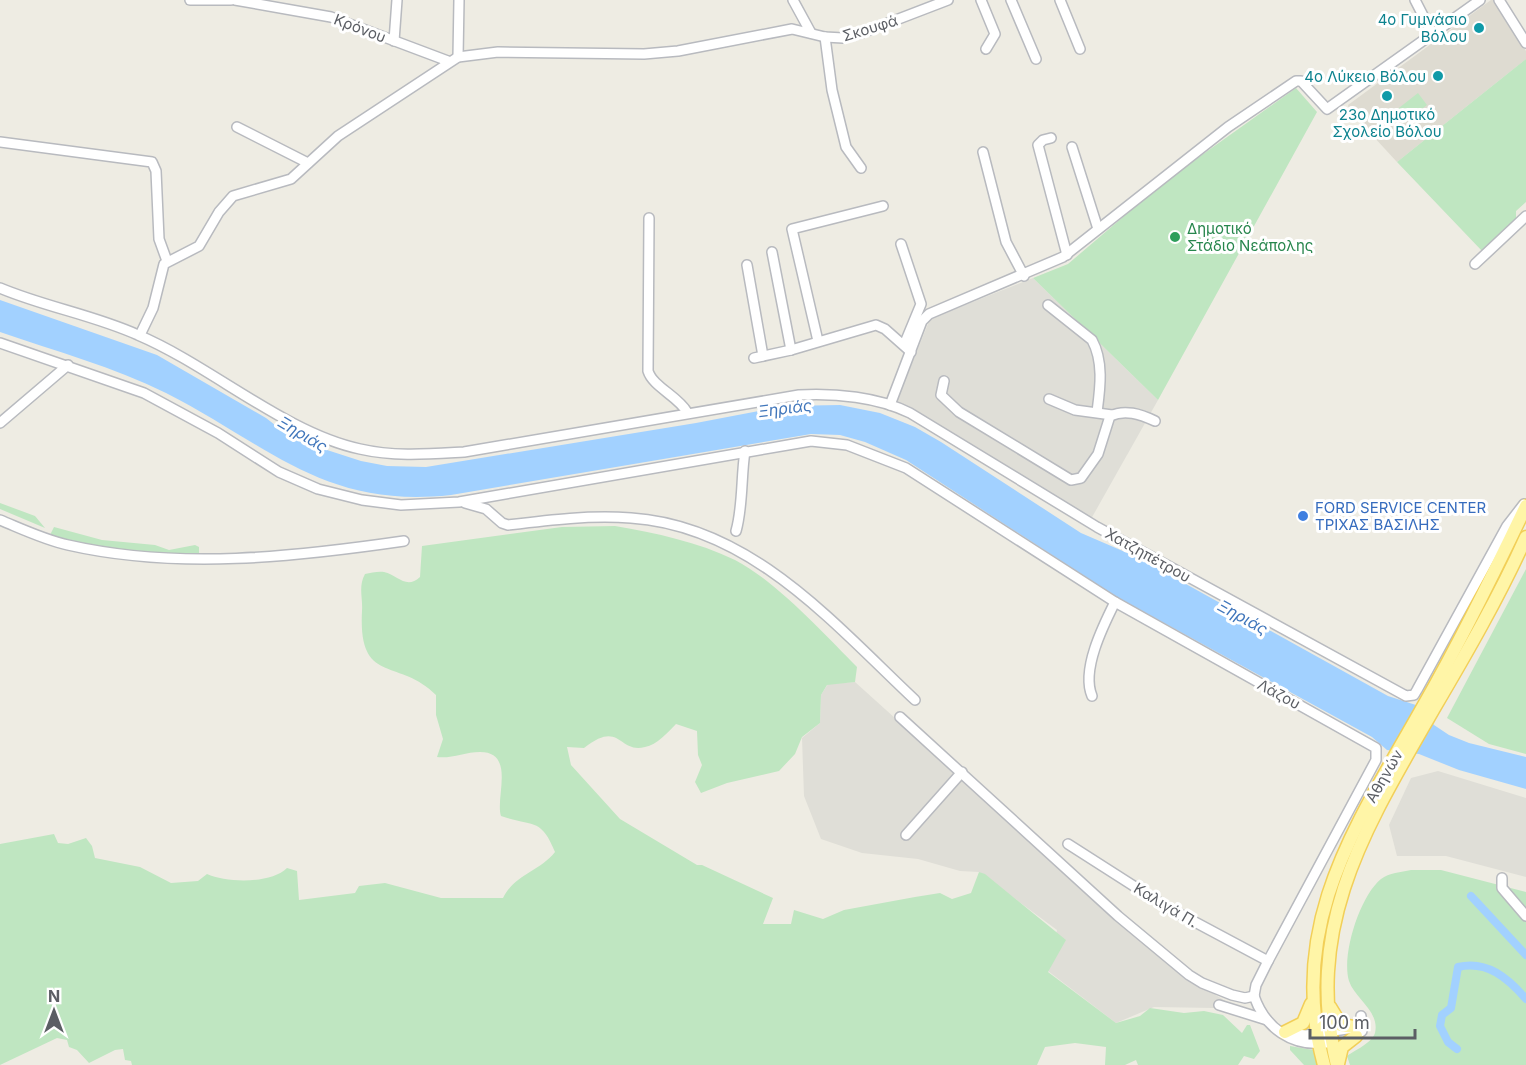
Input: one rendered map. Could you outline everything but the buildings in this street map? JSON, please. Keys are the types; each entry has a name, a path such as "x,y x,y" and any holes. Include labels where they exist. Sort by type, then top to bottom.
{"main road":[{"name":"Αθηνών","path":"1429,707 1526,507"},
{"name":"Αθηνών","path":"1324,1065 1318,1039 1314,991 1317,938 1332,881 1351,836 1400,757 1526,537"},
{"name":"Αθηνών","path":"1337,1065 1331,1037 1327,996 1333,929 1343,887 1400,757"},
{"path":"1281,1032 1304,1023 1314,991"},
{"path":"1327,996 1338,1022 1355,1032 1342,1047 1337,1065"}],"street":[{"name":"Κρόνου","path":"190,0 233,0 331,17 448,61"},
{"path":"394,41 397,0"},
{"path":"458,57 459,0"},
{"path":"793,0 811,33"},
{"name":"Σκουφά","path":"167,261 199,246 219,212 233,196 285,182 338,136 448,61 458,57 498,52 644,54 713,45 782,30 801,30 825,37 852,36 948,0"},
{"path":"981,0 995,34 986,49"},
{"path":"1011,0 1036,59"},
{"path":"1060,0 1080,49"},
{"path":"1415,0 1432,33"},
{"path":"907,349 928,314 1024,276 1067,255 1228,127 1296,81 1301,81 1327,109 1480,0"},
{"path":"1499,0 1526,43"},
{"path":"825,37 832,90 846,147 861,168"},
{"path":"237,127 308,163"},
{"path":"1051,138 1043,140 1038,146 1067,255"},
{"path":"0,142 152,162 156,171 159,239 167,261 160,269 153,308 140,335"},
{"path":"1072,147 1098,229"},
{"path":"983,152 1006,242 1024,276"},
{"path":"818,340 792,229 883,206"},
{"path":"1475,264 1526,216"},
{"path":"649,218 648,371 652,379 680,400 687,412"},
{"path":"890,405 921,304 901,244"},
{"path":"772,252 791,350"},
{"path":"747,265 758,357 791,350 818,340 876,325 885,328 907,349"},
{"name":"Χατζηπέτρου","path":"0,288 140,335 202,367 304,428 340,443 372,451 411,455 464,452 687,412 819,394 890,405 910,413 1097,527 1394,691 1411,696 1418,690 1507,526 1526,502"},
{"path":"1048,304 1092,340 1097,348 1100,391 1097,412"},
{"path":"0,342 156,398 279,472 318,489 362,500 402,505 459,502 486,509 502,524 508,525 577,517 633,518 697,532 731,547 777,573 803,594 915,700"},
{"path":"0,423 68,365"},
{"path":"944,381 941,395 959,412 1071,480 1081,478 1095,461 1108,418 1112,415"},
{"path":"1049,399 1065,407 1112,415 1137,414 1155,421"},
{"name":"Λάζου","path":"459,502 801,442 825,441 847,445 890,460 928,480 1115,602 1373,745 1377,757"},
{"path":"736,531 741,514 740,489 745,451"},
{"path":"0,520 69,545 185,559 306,552 404,541"},
{"path":"1092,696 1088,676 1100,633 1115,602"},
{"path":"900,717 1100,900 1189,975 1232,995 1245,998 1254,996 1267,1020 1281,1032 1318,1039 1355,1032"},
{"name":"Αθηνών","path":"1254,996 1256,985 1268,961 1377,757"},
{"path":"906,835 962,772"},
{"name":"Καλιγά Π.","path":"1068,844 1166,906 1268,961"},
{"path":"1502,878 1502,888 1526,916"},
{"path":"1219,1005 1267,1020"}],"shaded area":[{"path":"1491,0 1495,0 1526,51 1526,59 1397,162 1349,110 1348,105"},
{"path":"1033,278 1158,400 1091,519 897,400 930,319"},
{"path":"855,682 1171,967 1230,1004 1226,1012 1214,1008 1154,1007 1116,1023 1048,971 1057,930 979,872 960,871 918,859 862,853 821,839 804,796 802,738 820,723 821,695 828,684"},
{"path":"1438,771 1526,798 1526,877 1446,856 1397,856 1389,825 1411,778"}],"green space":[{"path":"1526,59 1526,202 1516,211 1516,221 1483,252 1397,162"},
{"name":"Δημοτικό Στάδιο Νεάπολης","path":"1296,88 1317,112 1158,400 1033,278 1068,264 1164,182"},
{"path":"1418,93 1427,105 1404,123 1395,111"},
{"path":"0,503 35,516 45,528 0,509"},
{"path":"615,526 706,548 751,569 783,595 857,667 855,682 827,685 821,695 820,723 802,737 795,754 779,771 727,783 701,793 695,782 702,765 698,755 697,731 676,724 658,741 645,747 636,748 618,739 605,737 584,748 567,747 571,765 620,819 697,865 702,865 773,898 763,924 791,924 794,910 823,919 844,910 940,893 952,899 971,893 979,872 985,874 1066,940 1048,972 1116,1023 1140,1016 1150,1008 1184,1013 1204,1011 1223,1015 1242,1033 1247,1025 1250,1025 1260,1051 1254,1059 1244,1056 1238,1065 1138,1065 1136,1060 1125,1065 1105,1065 1106,1047 1075,1043 1045,1047 1037,1065 132,1065 131,1061 125,1060 123,1049 115,1050 89,1063 77,1050 69,1047 67,1040 57,1038 0,1065 0,844 54,834 58,843 68,844 86,838 92,846 95,858 140,867 171,883 198,881 207,874 226,879 260,879 271,877 287,868 297,871 299,900 355,893 359,886 385,883 441,898 503,898 521,878 549,859 555,852 540,828 501,816 502,777 498,759 491,754 480,752 437,757 443,739 436,715 436,695 408,676 383,667 374,661 362,635 362,583 365,574 379,572 406,582 415,581 420,577 422,546 562,527"},
{"path":"54,527 102,540 155,545 169,550 195,545 199,547 199,558 143,555 86,545 50,535"},
{"path":"1526,569 1526,754 1489,744 1447,718"},
{"path":"1411,870 1441,870 1526,892 1526,1065 1350,1065 1347,1056 1373,1037 1376,1025 1371,1012 1356,994 1349,981 1348,956 1354,927 1366,898 1381,879 1391,874"},
{"path":"1290,1046 1313,1050 1318,1065 1304,1065 1290,1050"}],"water":[{"name":"Ξηριάς","path":"0,300 157,355 266,418 293,439 361,461 387,466 426,467 696,423 785,406 840,405 880,413 915,427 941,442 1081,533 1139,558 1388,696 1419,706 1434,725 1449,735 1469,743 1526,757 1526,789 1459,770 1419,754 1387,750 1372,737 1115,596 906,460 865,442 840,435 811,434 451,495 407,497 368,492 332,483 300,469 203,413 146,384 105,367 0,332"}],"waterway":[{"path":"1471,896 1526,955"},
{"path":"1457,1049 1448,1042 1440,1026 1442,1015 1451,1008 1458,967 1478,966 1496,972 1526,999"}],"place":[{"name":"4ο Γυμνάσιο Βόλου","path":"1479,28"},
{"name":"4ο Λύκειο Βόλου","path":"1438,76"},
{"name":"23ο Δημοτικό Σχολείο Βόλου","path":"1387,96"},
{"name":"Δημοτικό Στάδιο Νεάπολης","path":"1175,237"},
{"name":"FORD SERVICE CENTER ΤΡΙΧΑΣ ΒΑΣΙΛΗΣ","path":"1303,516"}]}
